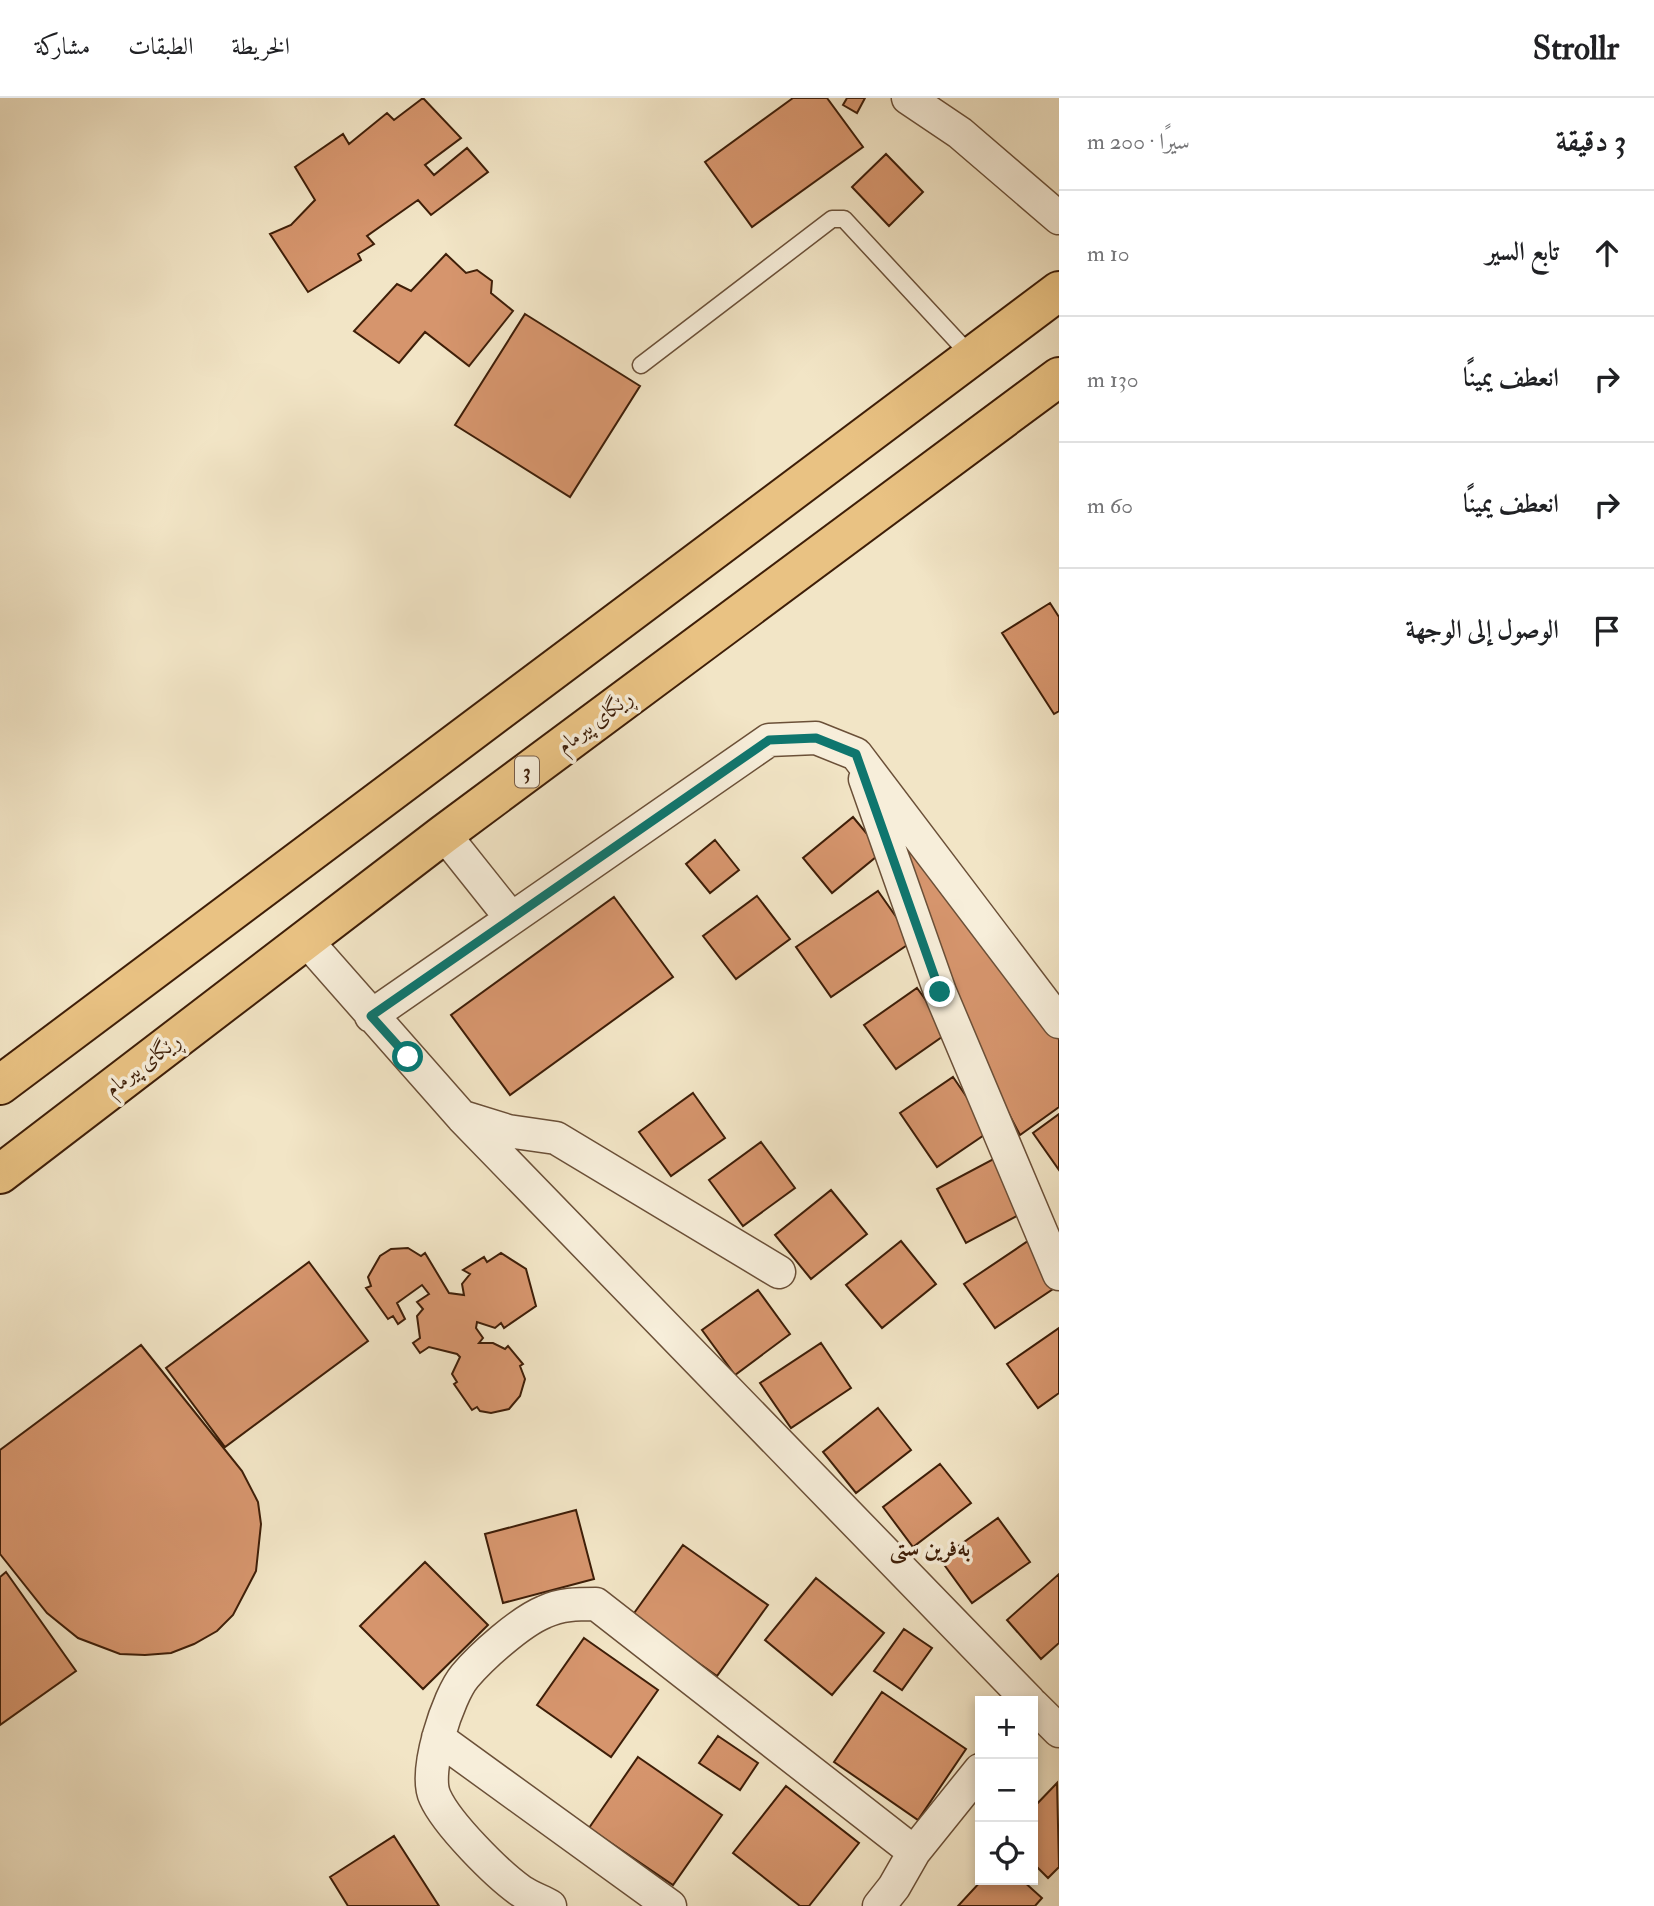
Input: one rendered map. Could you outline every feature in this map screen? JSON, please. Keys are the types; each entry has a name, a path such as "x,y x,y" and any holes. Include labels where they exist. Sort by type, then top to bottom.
{"highway":[{"path":"0,1085 1059,291"},
{"name":"ڕێگای پیرمام","path":"0,1174 444,834 1059,377"}],"street":[{"path":"908,98 960,133 1059,218"},
{"path":"371,1016 769,740 816,738 856,754 1059,1022"},
{"path":"856,754 940,992 1059,1274"},
{"path":"444,834 511,918"},
{"path":"306,940 462,1117 1024,1696"},
{"path":"462,1117 508,1131 556,1138 779,1272"},
{"path":"550,1906 522,1891 483,1857 435,1797 429,1776 438,1738 464,1677 518,1628 542,1612 568,1604 596,1604 914,1852"},
{"path":"1038,1711 1059,1731"},
{"path":"438,1738 666,1905"},
{"path":"895,1900 914,1852 975,1776"}],"lane":[{"path":"641,365 832,219 844,219 971,356"}],"building":[{"path":"423,98 461,138 425,165 434,175 467,148 488,172 431,215 418,200 367,236 374,244 358,254 361,260 308,292 270,234 291,225 315,200 295,167 343,134 349,144 387,113 394,120"},
{"path":"793,98 827,98 863,147 752,227 705,162"},
{"path":"847,98 865,98 857,113 843,105"},
{"path":"886,154 923,192 889,226 852,187"},
{"path":"446,254 466,273 477,270 492,281 491,293 513,311 469,366 425,332 399,363 354,331 397,284 411,291"},
{"path":"525,314 640,386 570,497 455,425"},
{"path":"1050,603 1059,617 1059,711 1054,714 1002,633"},
{"path":"853,817 882,852 832,893 803,858"},
{"path":"715,840 739,870 710,893 686,864"},
{"path":"912,847 1059,1031 1059,1107 1020,1135 983,1065 906,851"},
{"path":"878,891 913,941 831,997 796,947"},
{"path":"757,896 790,939 736,979 703,936"},
{"path":"614,897 673,977 510,1095 451,1015"},
{"path":"917,988 949,1032 896,1069 864,1025"},
{"path":"953,1077 990,1131 937,1167 900,1113"},
{"path":"693,1093 725,1138 671,1176 639,1132"},
{"path":"1059,1114 1059,1170 1033,1133"},
{"path":"761,1142 795,1188 743,1226 709,1180"},
{"path":"1001,1155 1030,1209 966,1243 937,1189"},
{"path":"831,1190 867,1234 811,1279 775,1235"},
{"path":"901,1241 936,1284 882,1328 846,1285"},
{"path":"1028,1241 1059,1285 995,1328 964,1284"},
{"path":"408,1248 421,1256 425,1253 449,1293 464,1295 462,1284 470,1274 463,1270 484,1257 487,1262 501,1253 526,1269 536,1306 504,1328 501,1323 495,1328 477,1322 476,1328 483,1338 479,1343 493,1343 505,1349 508,1346 523,1364 520,1366 525,1379 520,1396 509,1409 491,1413 480,1411 477,1407 472,1410 454,1384 457,1382 452,1374 460,1357 429,1347 420,1353 413,1343 420,1338 417,1316 423,1309 417,1302 429,1294 422,1285 397,1303 405,1319 398,1324 393,1316 388,1319 366,1288 371,1286 368,1277 380,1256 391,1249"},
{"path":"309,1262 368,1341 225,1447 166,1368"},
{"path":"758,1290 790,1334 735,1375 702,1330"},
{"path":"1059,1328 1059,1393 1038,1408 1007,1364"},
{"path":"821,1343 851,1388 791,1428 760,1383"},
{"path":"141,1345 242,1471 258,1502 261,1524 256,1571 233,1615 217,1631 194,1644 171,1653 145,1655 120,1654 78,1638 47,1613 0,1554 0,1450"},
{"path":"878,1408 911,1450 856,1493 823,1452"},
{"path":"940,1464 971,1503 913,1547 883,1507"},
{"path":"576,1510 594,1579 503,1603 485,1534"},
{"path":"998,1518 1030,1562 972,1603 940,1559"},
{"path":"683,1545 768,1605 717,1676 632,1616"},
{"path":"425,1562 488,1625 423,1689 360,1626"},
{"path":"6,1572 76,1671 0,1725 0,1577"},
{"path":"1059,1574 1059,1643 1041,1659 1007,1620"},
{"path":"816,1578 884,1633 832,1695 765,1640"},
{"path":"904,1629 932,1648 902,1690 874,1671"},
{"path":"584,1638 658,1690 611,1757 537,1705"},
{"path":"882,1692 966,1749 918,1820 834,1762"},
{"path":"718,1736 758,1763 740,1790 699,1763"},
{"path":"638,1757 722,1815 673,1885 589,1828"},
{"path":"1057,1783 1059,1867 1048,1878 1038,1868 1038,1803"},
{"path":"786,1786 859,1843 809,1906 800,1906 733,1853"},
{"path":"394,1836 439,1906 348,1906 330,1877"},
{"path":"977,1885 1028,1885 1042,1898 1035,1906 958,1906"}],"district":[{"name":"به‌فرین ستی","path":"930,1548"}],"route":[{"path":"408,1057 371,1016 769,740 816,738 856,754 940,992"}]}
